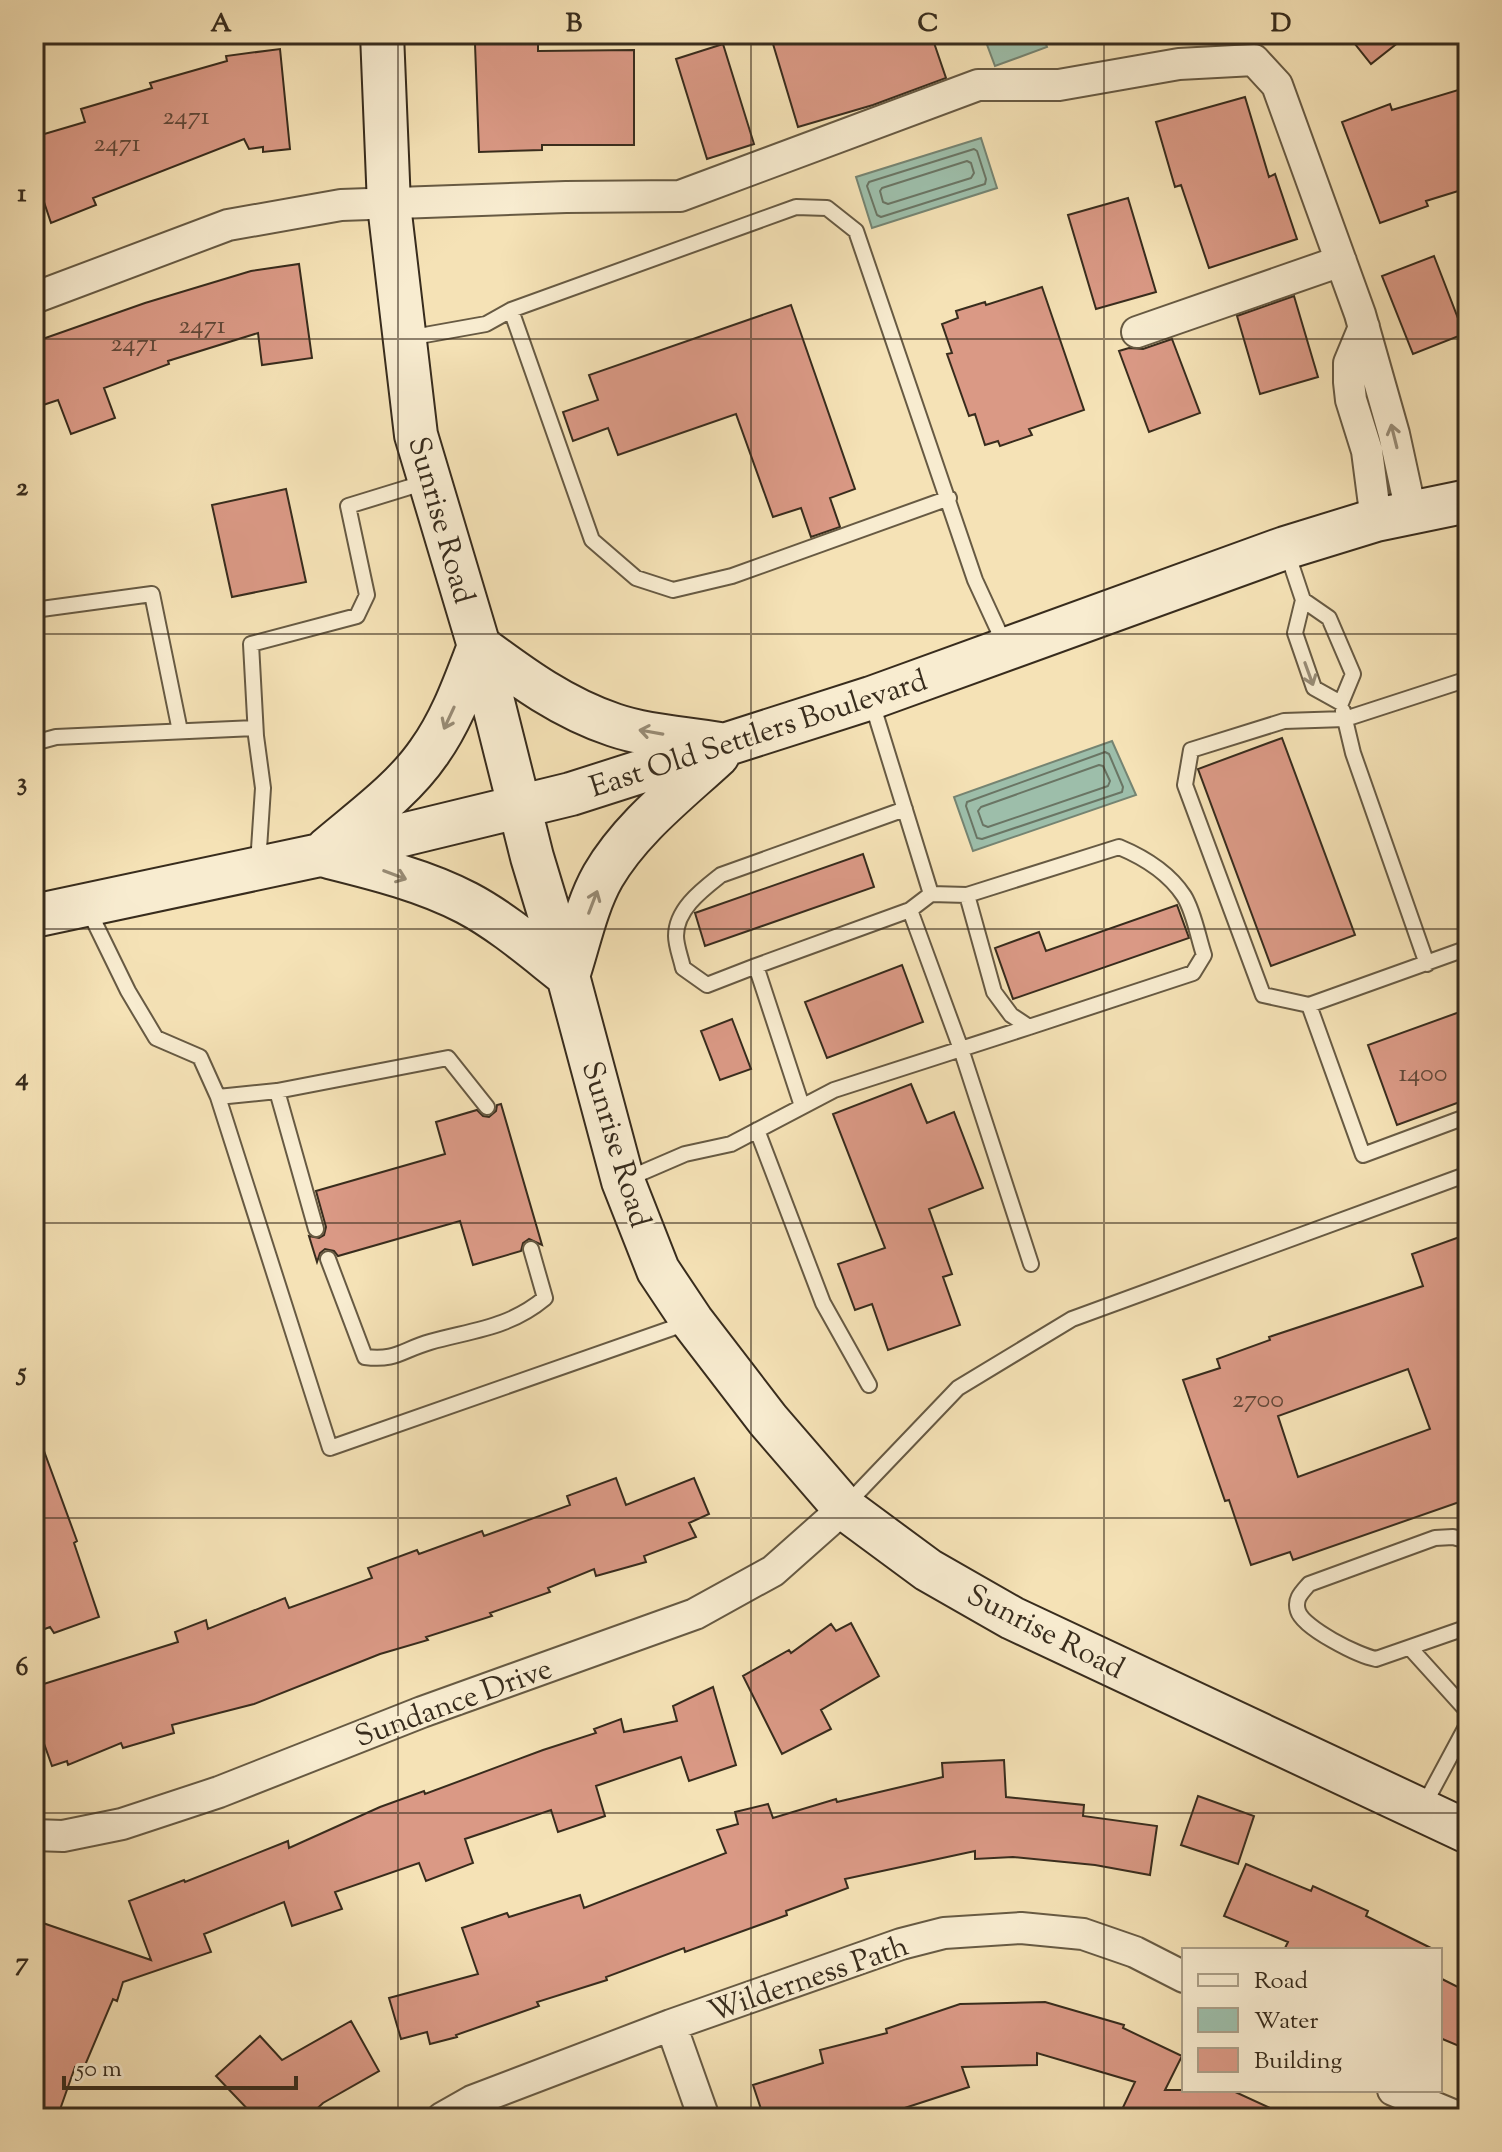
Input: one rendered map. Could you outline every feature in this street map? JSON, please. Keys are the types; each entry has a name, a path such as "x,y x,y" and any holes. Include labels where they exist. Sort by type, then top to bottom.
{"main road":[{"name":"Sunrise Road","path":"382,34 389,205 416,435 479,646 532,857 568,976 623,1181 658,1270 692,1321 768,1420 844,1508 928,1570 1012,1618 1468,1832"},
{"name":"East Old Settlers Boulevard","path":"34,916 320,855 571,794 871,698 1285,548 1394,516 1468,501"},
{"path":"320,855 393,793 428,754 448,720 479,646 528,683 577,711 617,726 728,746"},
{"path":"320,855 381,870 467,903 488,915 568,976 602,877 625,845 652,816 728,746"}],"street":[{"path":"34,298 228,225 341,205 680,196 978,85 1059,85 1179,64 1254,60 1277,85 1362,321 1394,434 1394,516"},
{"path":"1137,332 1341,261"},
{"name":"Sundance Drive","path":"34,1835 63,1836 136,1820 219,1792 422,1712 695,1614 773,1571 844,1508"},
{"name":"Wilderness Path","path":"442,2118 472,2101 671,2025 901,1944 944,1933 1021,1928 1083,1934 1135,1952 1182,1976"},
{"path":"671,2025 704,2118"},
{"path":"1398,2092 1460,2118"}],"lane":[{"path":"403,339 486,324 511,310 796,207 827,208 856,231 975,580 1006,649"},
{"path":"511,310 592,540 636,578 673,590 732,576 949,498"},
{"path":"258,868 263,788 255,728 251,644 357,616 367,595 348,506 428,481"},
{"path":"1285,548 1303,600 1295,633 1314,688 1341,703"},
{"path":"34,610 152,594 180,731"},
{"path":"1303,600 1329,618 1353,674 1341,703 1353,753 1427,964"},
{"path":"1468,679 1345,719 1284,721 1191,750 1185,785 1263,995 1309,1005 1468,948"},
{"path":"871,698 931,894"},
{"path":"34,743 56,737 255,728"},
{"path":"623,1181 685,1154 731,1144 834,1090 1193,973 1204,955 1185,896 1162,872 1139,855 1119,847 967,895 931,894 910,910 707,985 683,968 676,935 682,912 721,875 905,809"},
{"path":"967,895 994,992 1011,1015 1029,1027"},
{"path":"87,907 128,991 156,1038 200,1057 218,1097 330,1448 692,1321"},
{"path":"910,910 961,1049 1031,1264"},
{"path":"756,966 802,1106"},
{"path":"1309,1005 1363,1155 1468,1116"},
{"path":"218,1097 277,1091 448,1058 487,1107"},
{"path":"277,1091 316,1229"},
{"path":"757,1130 823,1303 869,1385"},
{"path":"844,1508 958,1388 1072,1319 1468,1174"},
{"path":"328,1259 365,1357 385,1359 428,1342 484,1331 526,1314 545,1298 531,1249"},
{"path":"1468,1541 1453,1537 1435,1538 1309,1584 1298,1596 1297,1609 1301,1618 1317,1631 1365,1657 1376,1659 1468,1627"},
{"path":"1411,1649 1468,1712"},
{"path":"1421,1812 1468,1723"}],"water":[{"path":"983,34 1042,34 1047,47 995,66"},
{"path":"981,138 997,188 872,228 856,177"},
{"path":"1112,741 1136,795 973,851 954,797"}],"building":[{"path":"770,34 931,34 946,78 873,105 798,127"},
{"path":"1347,34 1409,34 1371,64"},
{"path":"538,41 538,51 634,50 634,145 542,145 542,150 479,152 475,44"},
{"path":"723,44 754,144 707,159 676,59"},
{"path":"280,49 290,149 263,152 263,147 249,149 244,139 93,198 96,205 51,223 34,172 34,137 85,122 81,109 152,88 150,83 227,61 226,56"},
{"path":"1468,87 1468,188 1426,201 1428,206 1380,223 1342,122 1390,104 1392,110"},
{"path":"1245,97 1269,177 1275,174 1297,239 1209,268 1181,185 1175,187 1156,122"},
{"path":"1128,198 1156,292 1096,309 1068,215"},
{"path":"1434,256 1464,334 1413,354 1382,276"},
{"path":"299,264 312,358 262,365 258,333 168,361 169,364 104,388 115,418 71,434 58,400 34,408 34,342 145,303 251,271"},
{"path":"1042,287 1084,410 1029,429 1032,435 1000,446 998,441 985,445 975,414 969,416 947,354 952,353 942,324 958,318 956,311"},
{"path":"1294,296 1318,377 1260,394 1237,316"},
{"path":"791,305 855,489 830,498 840,527 811,537 801,508 773,517 736,414 618,455 608,428 573,441 563,412 598,400 589,375"},
{"path":"1172,339 1200,413 1149,432 1119,351 1143,349"},
{"path":"286,489 306,582 232,597 212,505"},
{"path":"1282,738 1355,935 1271,966 1198,769"},
{"path":"863,854 874,887 705,946 695,913"},
{"path":"1177,905 1189,938 1013,999 995,948 1039,932 1046,951"},
{"path":"902,965 923,1022 827,1058 805,1002"},
{"path":"1468,1009 1468,1099 1397,1125 1368,1045"},
{"path":"732,1019 751,1069 720,1080 701,1031"},
{"path":"911,1084 927,1123 954,1112 983,1188 929,1209 952,1274 943,1277 960,1325 888,1350 872,1304 855,1310 838,1264 885,1248 833,1114"},
{"path":"501,1104 542,1245 529,1239 523,1243 521,1251 473,1265 460,1221 338,1256 334,1251 325,1249 317,1262 309,1236 319,1238 324,1235 326,1227 316,1191 445,1154 436,1122 477,1110 489,1117"},
{"path":"1468,1234 1468,1499 1293,1560 1290,1552 1251,1565 1183,1380 1220,1368 1217,1359 1270,1340 1269,1337 1423,1286 1412,1254","holes":["1408,1369 1430,1429 1298,1477 1278,1416"]},
{"path":"34,1432 37,1432 77,1541 74,1543 99,1617 54,1633 50,1627 34,1633"},
{"path":"616,1478 626,1505 694,1478 709,1514 689,1523 696,1537 644,1556 646,1562 596,1576 594,1569 548,1588 550,1592 490,1613 492,1616 426,1637 428,1640 380,1654 254,1704 172,1725 174,1733 123,1748 121,1743 68,1765 67,1761 52,1766 42,1738 34,1741 34,1687 178,1642 175,1632 206,1620 208,1629 285,1598 289,1608 372,1578 368,1568 417,1550 419,1554 482,1531 484,1536 570,1505 567,1496"},
{"path":"851,1623 879,1676 821,1710 831,1729 782,1754 743,1676 789,1650 791,1653 831,1624 836,1631"},
{"path":"713,1687 736,1765 689,1781 681,1757 596,1786 605,1816 558,1832 551,1810 465,1839 473,1863 426,1881 419,1863 335,1892 342,1909 292,1926 284,1902 204,1934 211,1952 123,1982 117,2001 113,1999 83,2070 75,2067 57,2118 34,2118 34,1920 151,1960 129,1901 288,1841 289,1848 380,1807 596,1733 594,1729 621,1719 624,1732 677,1721 673,1706"},
{"path":"1004,1760 1006,1797 1084,1805 1083,1816 1157,1826 1150,1875 1095,1865 1013,1857 975,1859 975,1851 845,1879 848,1888 786,1911 787,1915 685,1952 684,1948 606,1977 607,1980 537,2002 539,2006 457,2037 430,2044 427,2032 401,2039 389,1998 478,1974 462,1928 580,1895 584,1908 726,1853 717,1830 738,1824 735,1812 768,1804 773,1818 836,1799 837,1802 943,1777 942,1763"},
{"path":"1198,1796 1254,1816 1238,1864 1181,1845"},
{"path":"1246,1864 1311,1891 1313,1886 1368,1911 1366,1916 1431,1948 1285,1948 1288,1942 1224,1916"},
{"path":"1442,1979 1468,1992 1468,2025 1459,2046 1442,2039"},
{"path":"1045,2002 1124,2025 1123,2028 1182,2056 1165,2090 1235,2092 1292,2118 1118,2118 1135,2082 1037,2053 1037,2065 962,2067 969,2087 874,2118 764,2118 753,2085 823,2063 820,2050 887,2033 886,2029 960,2004"},
{"path":"351,2021 379,2071 323,2103 307,2118 256,2118 216,2076 260,2036 282,2060"}]}
